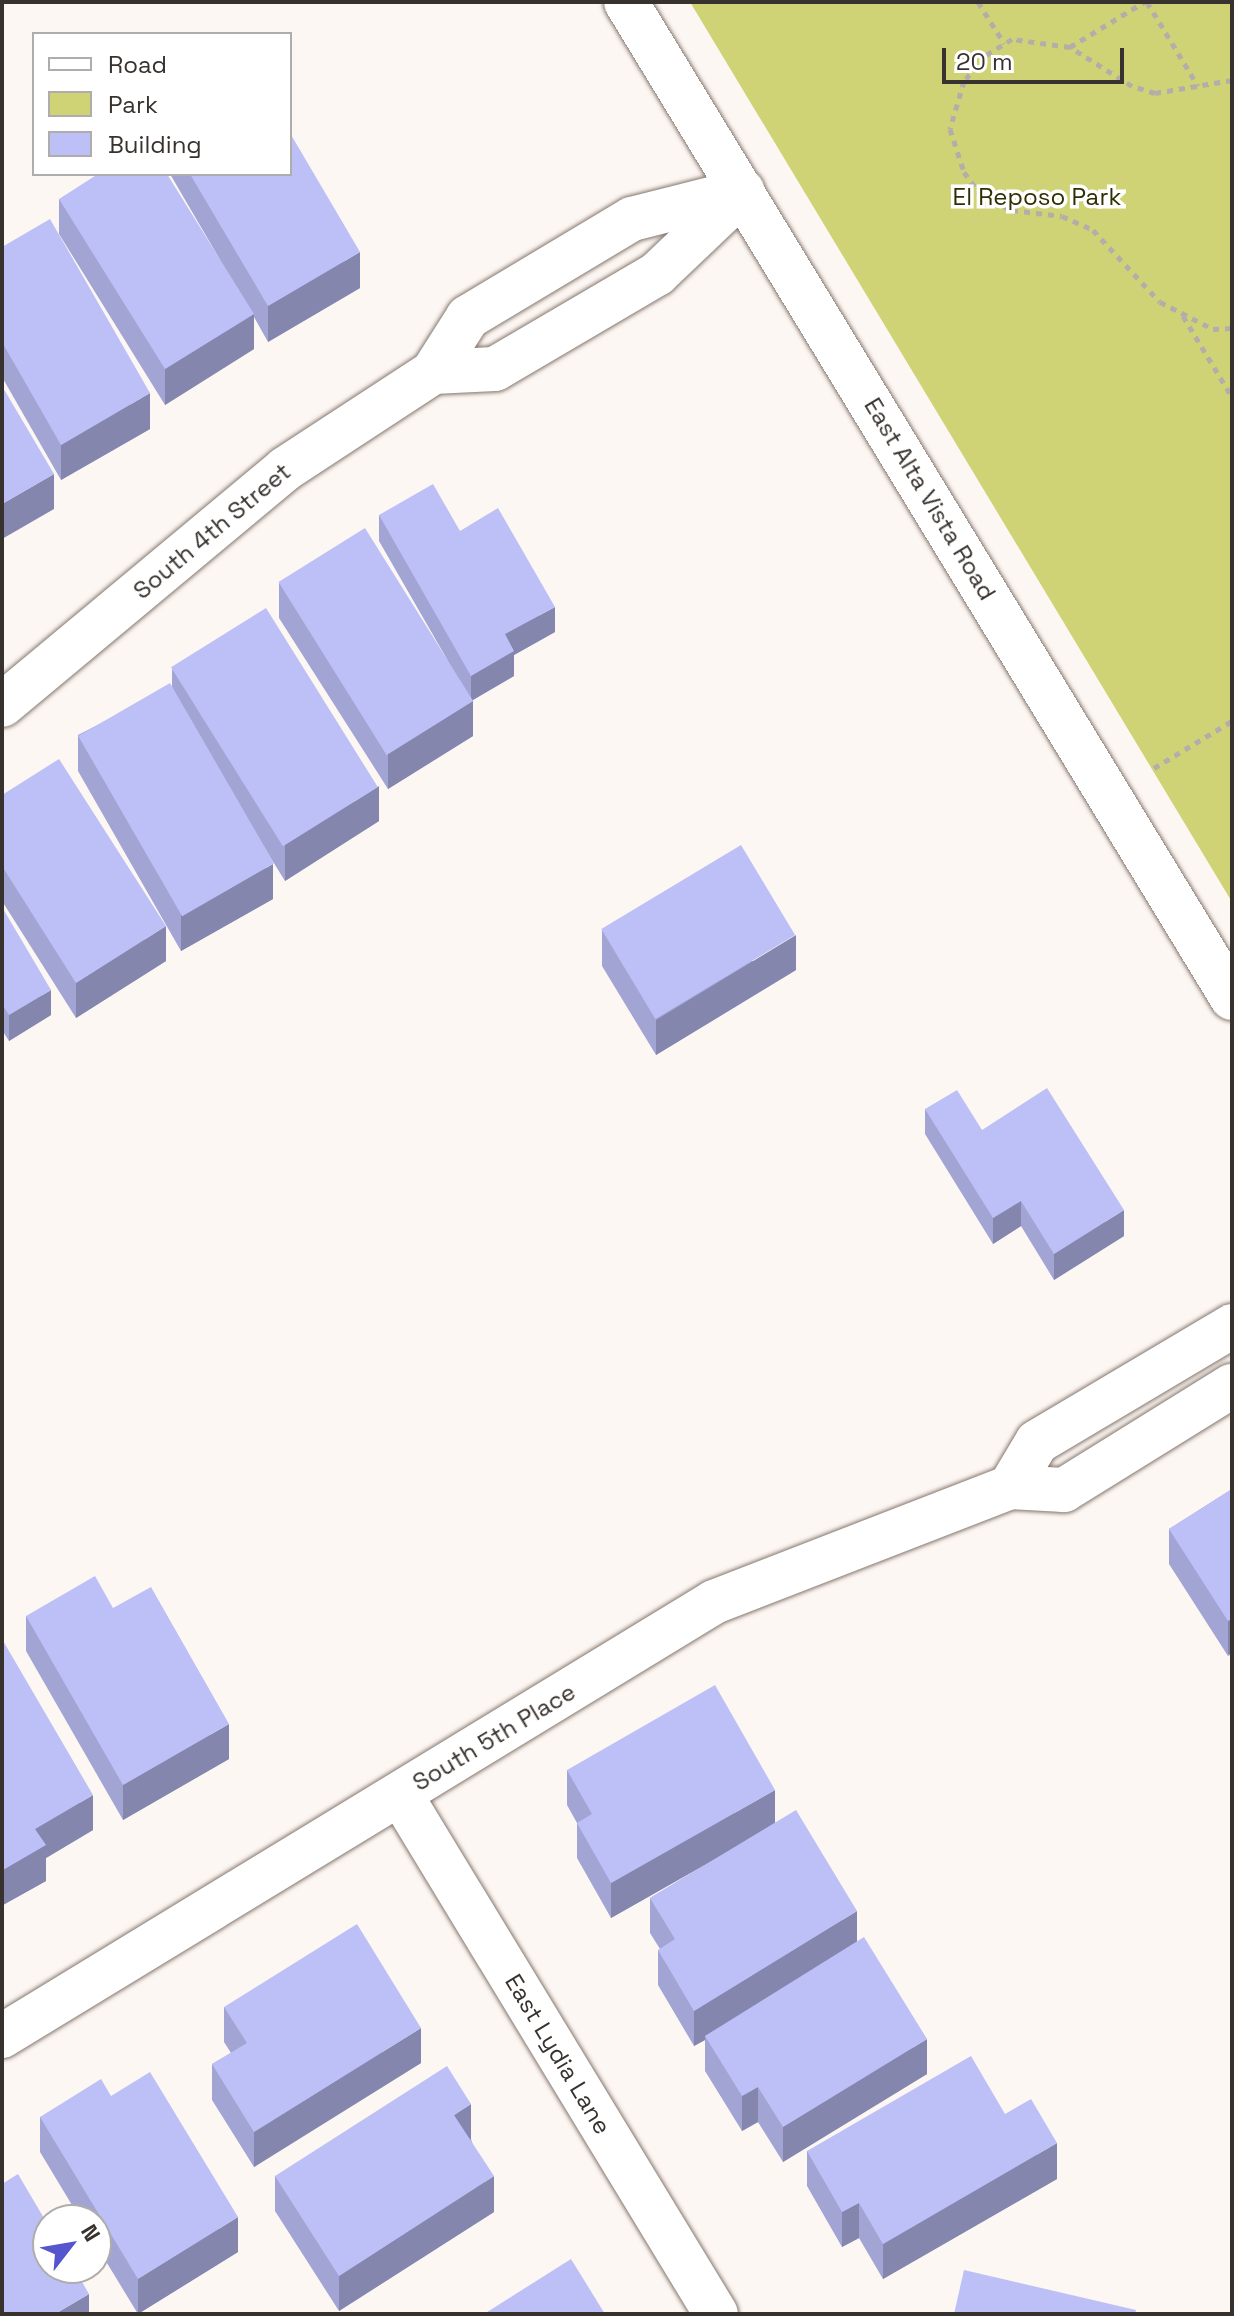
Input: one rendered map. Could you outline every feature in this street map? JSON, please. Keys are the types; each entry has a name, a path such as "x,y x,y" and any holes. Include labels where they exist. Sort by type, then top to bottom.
{"street":[{"name":"East Alta Vista Road","path":"626,2 1232,998"},
{"name":"South 4th Street","path":"2,705 285,469 433,372 468,317 632,219 743,191"},
{"path":"433,372 495,369 550,337 657,274 743,191"},
{"path":"523,284 550,337"},
{"path":"1010,1487 1037,1442 1232,1326"},
{"path":"1153,1372 1179,1419"},
{"name":"South 5th Place","path":"2,2036 714,1602 1010,1487 1064,1490 1232,1386"},
{"name":"East Lydia Lane","path":"400,1794 716,2314"}],"path":[{"path":"978,2 1004,43"},
{"path":"1070,47 1146,2 1198,86"},
{"path":"1232,80 1155,93 1132,86 1070,47 1012,39 964,81 953,103 950,129 964,172 980,194 995,203 1062,216 1093,230 1138,283 1183,315 1213,329 1232,328"},
{"path":"1183,315 1232,397"},
{"path":"1108,794 1232,721"}],"green space":[{"name":"El Reposo Park","path":"690,2 1232,2 1232,902"}],"building":[{"path":"292,136 360,252 268,306 191,176 292,176"},
{"path":"95,176 168,176 254,314 165,369 59,199"},
{"path":"50,219 150,393 61,445 2,342 2,247"},
{"path":"2,386 54,474 2,504"},
{"path":"433,484 460,531 498,508 555,607 505,634 514,651 471,676 379,515"},
{"path":"365,528 473,701 387,755 278,582"},
{"path":"266,608 378,787 283,846 171,667"},
{"path":"170,683 274,863 182,916 78,736"},
{"path":"59,759 166,926 76,983 2,866 2,795"},
{"path":"741,845 795,935 655,1019 601,929"},
{"path":"2,907 51,990 9,1015 2,1004"},
{"path":"1047,1088 1124,1210 1054,1254 1021,1201 993,1218 925,1109 957,1090 982,1130"},
{"path":"1232,1489 1232,1619 1228,1621 1169,1529"},
{"path":"95,1576 113,1608 151,1587 229,1724 123,1785 26,1616"},
{"path":"2,1639 93,1795 35,1829 46,1845 3,1870 2,1867"},
{"path":"715,1685 775,1790 611,1883 577,1823 592,1814 567,1770"},
{"path":"796,1810 857,1911 694,2011 658,1950 675,1939 650,1898"},
{"path":"357,1924 421,2028 254,2132 212,2064 247,2043 224,2007"},
{"path":"864,1937 927,2039 783,2127 758,2087 742,2096 705,2036"},
{"path":"971,2056 1005,2114 1031,2099 1057,2143 883,2244 859,2203 842,2212 807,2151"},
{"path":"447,2066 471,2104 454,2115 494,2176 339,2276 275,2176"},
{"path":"150,2072 238,2217 138,2279 112,2236 112,2204 93,2204 40,2117 101,2079 111,2096"},
{"path":"18,2174 36,2204 32,2204 32,2284 83,2284 89,2294 55,2314 2,2314 2,2184"},
{"path":"571,2259 605,2314 484,2314"},
{"path":"964,2270 1136,2310 1135,2314 954,2314"}]}
